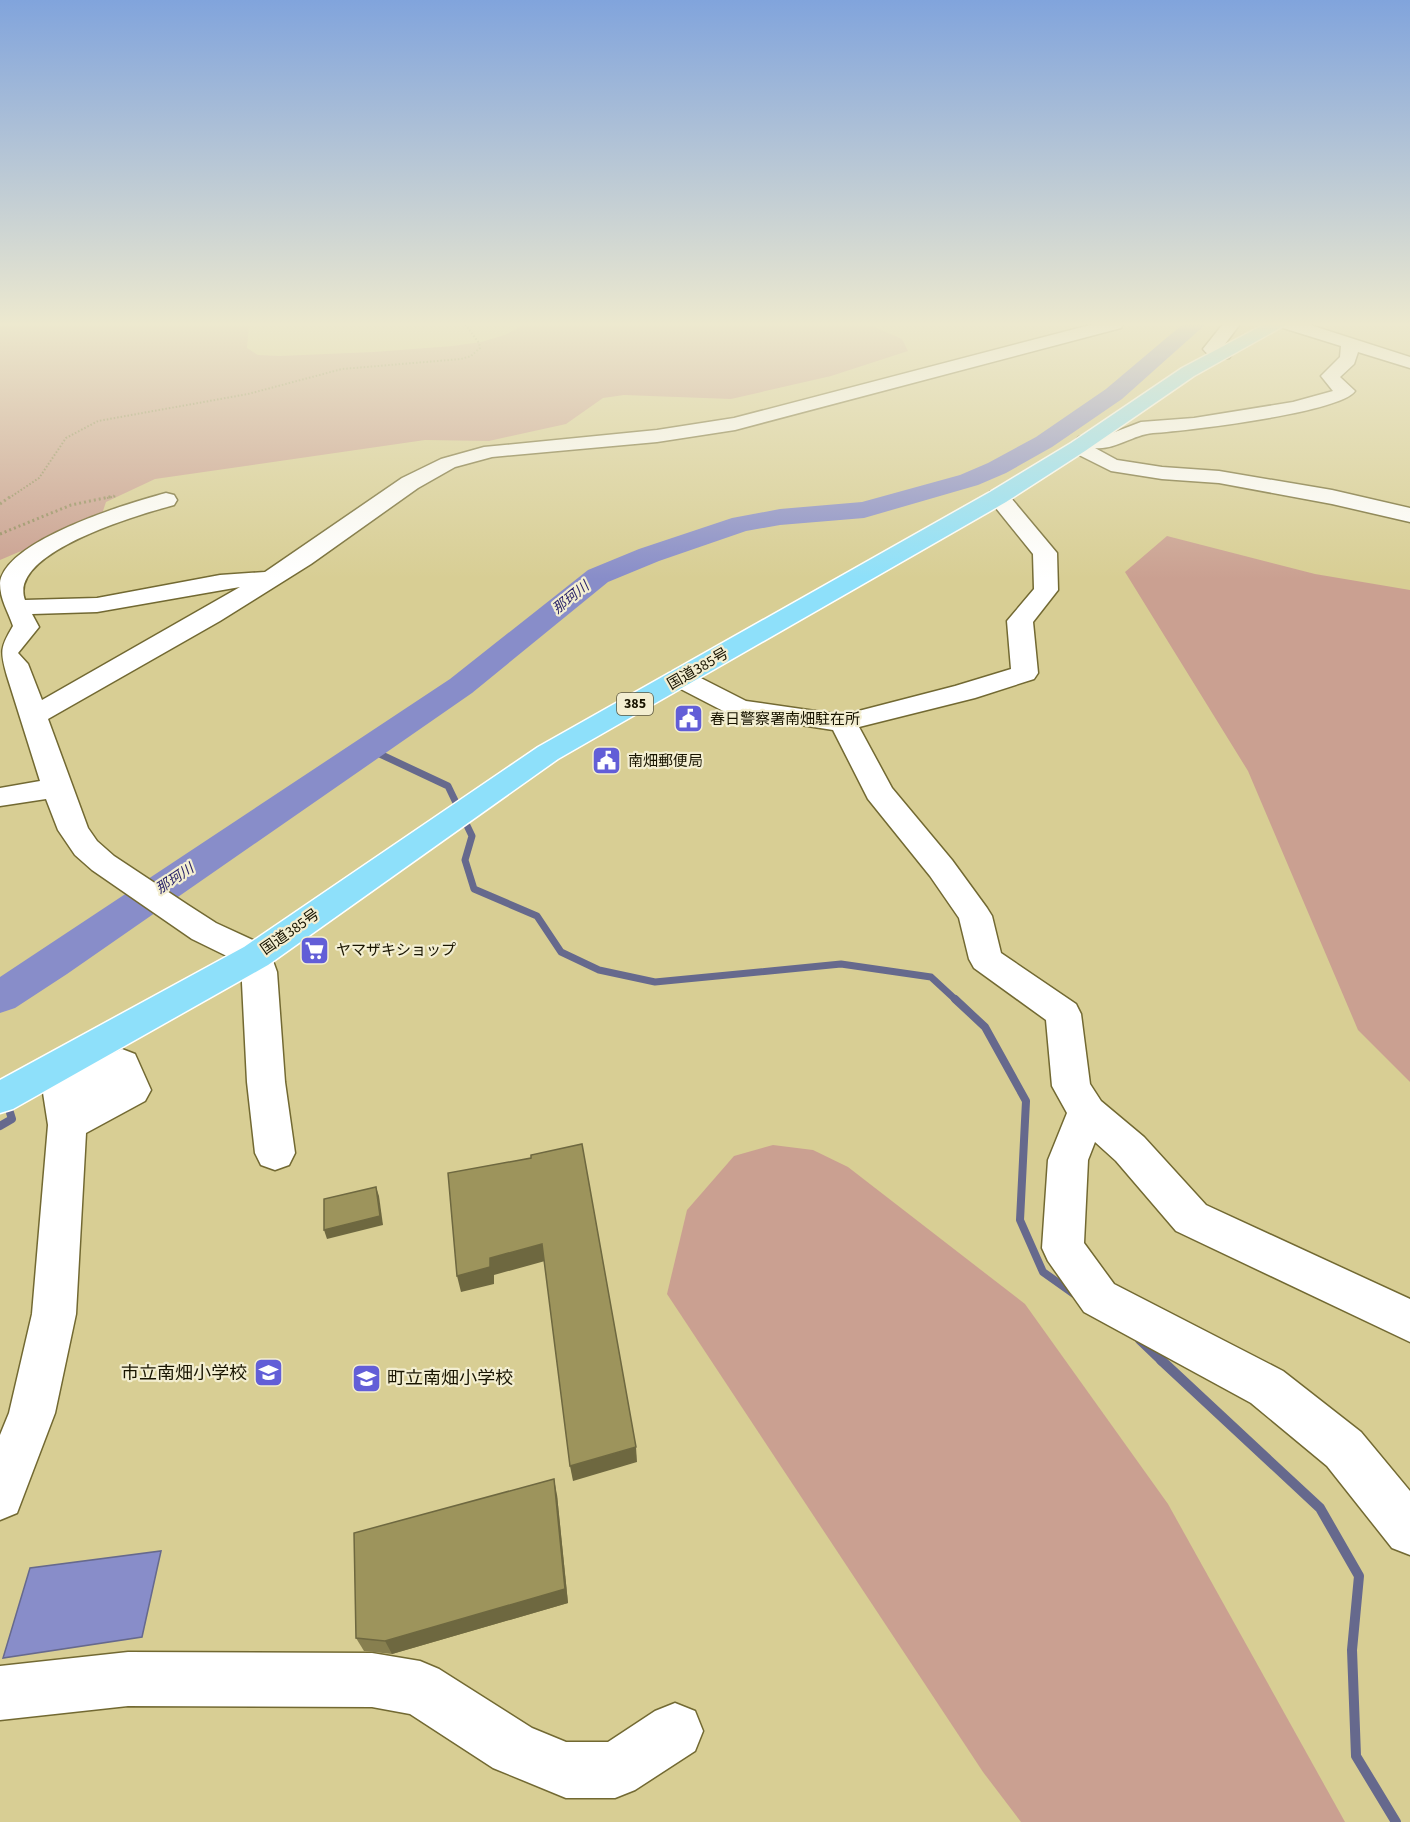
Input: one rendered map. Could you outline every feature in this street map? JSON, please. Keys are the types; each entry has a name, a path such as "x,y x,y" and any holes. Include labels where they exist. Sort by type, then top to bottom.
{"highway":[{"name":"国道385号","path":"0,1098 63,1096 256,956 548,753 998,497 1133,409"}],"street":[{"path":"34,716 211,616 319,548 410,483 448,463 491,451 657,436 735,424 792,409"},
{"path":"1082,444 1104,442 1141,428 1194,424 1283,409"},
{"path":"1082,444 1111,465 1162,473 1229,478 1332,497 1410,515"},
{"path":"680,678 739,708 843,723 965,692 1025,673 1020,621 1046,590 1045,553 998,497"},
{"path":"166,500 137,508 58,540 21,567 11,581 10,590 26,627 2,654 15,664 73,830 86,848 103,863 204,931 256,956 261,982 274,1154"},
{"path":"18,608 95,605 177,590 270,579"},
{"path":"843,723 879,792 941,868 975,916 986,959 1063,1014 1071,1086 1087,1112 1130,1149 1191,1218 1410,1321"},
{"path":"0,797 57,788"},
{"path":"0,1496 32,1413 54,1314 63,1096"},
{"path":"1087,1112 1068,1160 1062,1248 1099,1298 1267,1387 1344,1449 1410,1530"},
{"path":"0,1693 128,1679 372,1680 420,1688 513,1748 566,1770 615,1770 675,1731"}],"path":[{"path":"0,504 39,478 66,438 98,421 159,409"},
{"path":"0,534 71,505 100,497 152,495 166,500"}],"shaded area":[{"path":"0,409 587,409 566,424 489,441 425,440 155,479 106,502 101,517 0,560"},
{"path":"1167,536 1315,574 1410,590 1410,1082 1358,1030 1248,771 1125,572"},
{"path":"773,1145 813,1150 848,1167 1025,1304 1168,1504 1345,1822 1021,1822 983,1772 667,1294 687,1210 734,1156"}],"water":[{"path":"161,1551 142,1637 3,1658 30,1568"}],"building":[{"path":"582,1144 636,1447 570,1466 542,1244 490,1258 490,1267 457,1276 448,1173 531,1158 531,1155"},
{"path":"376,1187 380,1216 324,1230 324,1199"},
{"path":"554,1479 565,1589 385,1641 356,1638 354,1533"}],"waterway":[{"name":"那珂川","path":"0,997 53,964 461,686 598,576 649,555 741,524 780,517 864,510 969,480 997,468 1044,442 1092,409"},
{"path":"367,748 448,786 472,836 465,860 474,889 537,916 561,952 599,970 655,982 841,964 931,977 957,1001"},
{"path":"955,999 985,1027 1026,1101 1020,1220 1043,1272 1074,1294"},
{"path":"0,1126 12,1119 7,1103"},
{"path":"1139,1340 1162,1362"},
{"path":"1161,1360 1320,1508 1359,1576 1352,1650 1356,1756 1396,1822"}],"place":[{"name":"春日警察署南畑駐在所","path":"689,719"},
{"name":"南畑郵便局","path":"607,761"},
{"name":"ヤマザキショップ","path":"315,950"},
{"name":"市立南畑小学校","path":"268,1373"},
{"name":"町立南畑小学校","path":"366,1378"}]}
